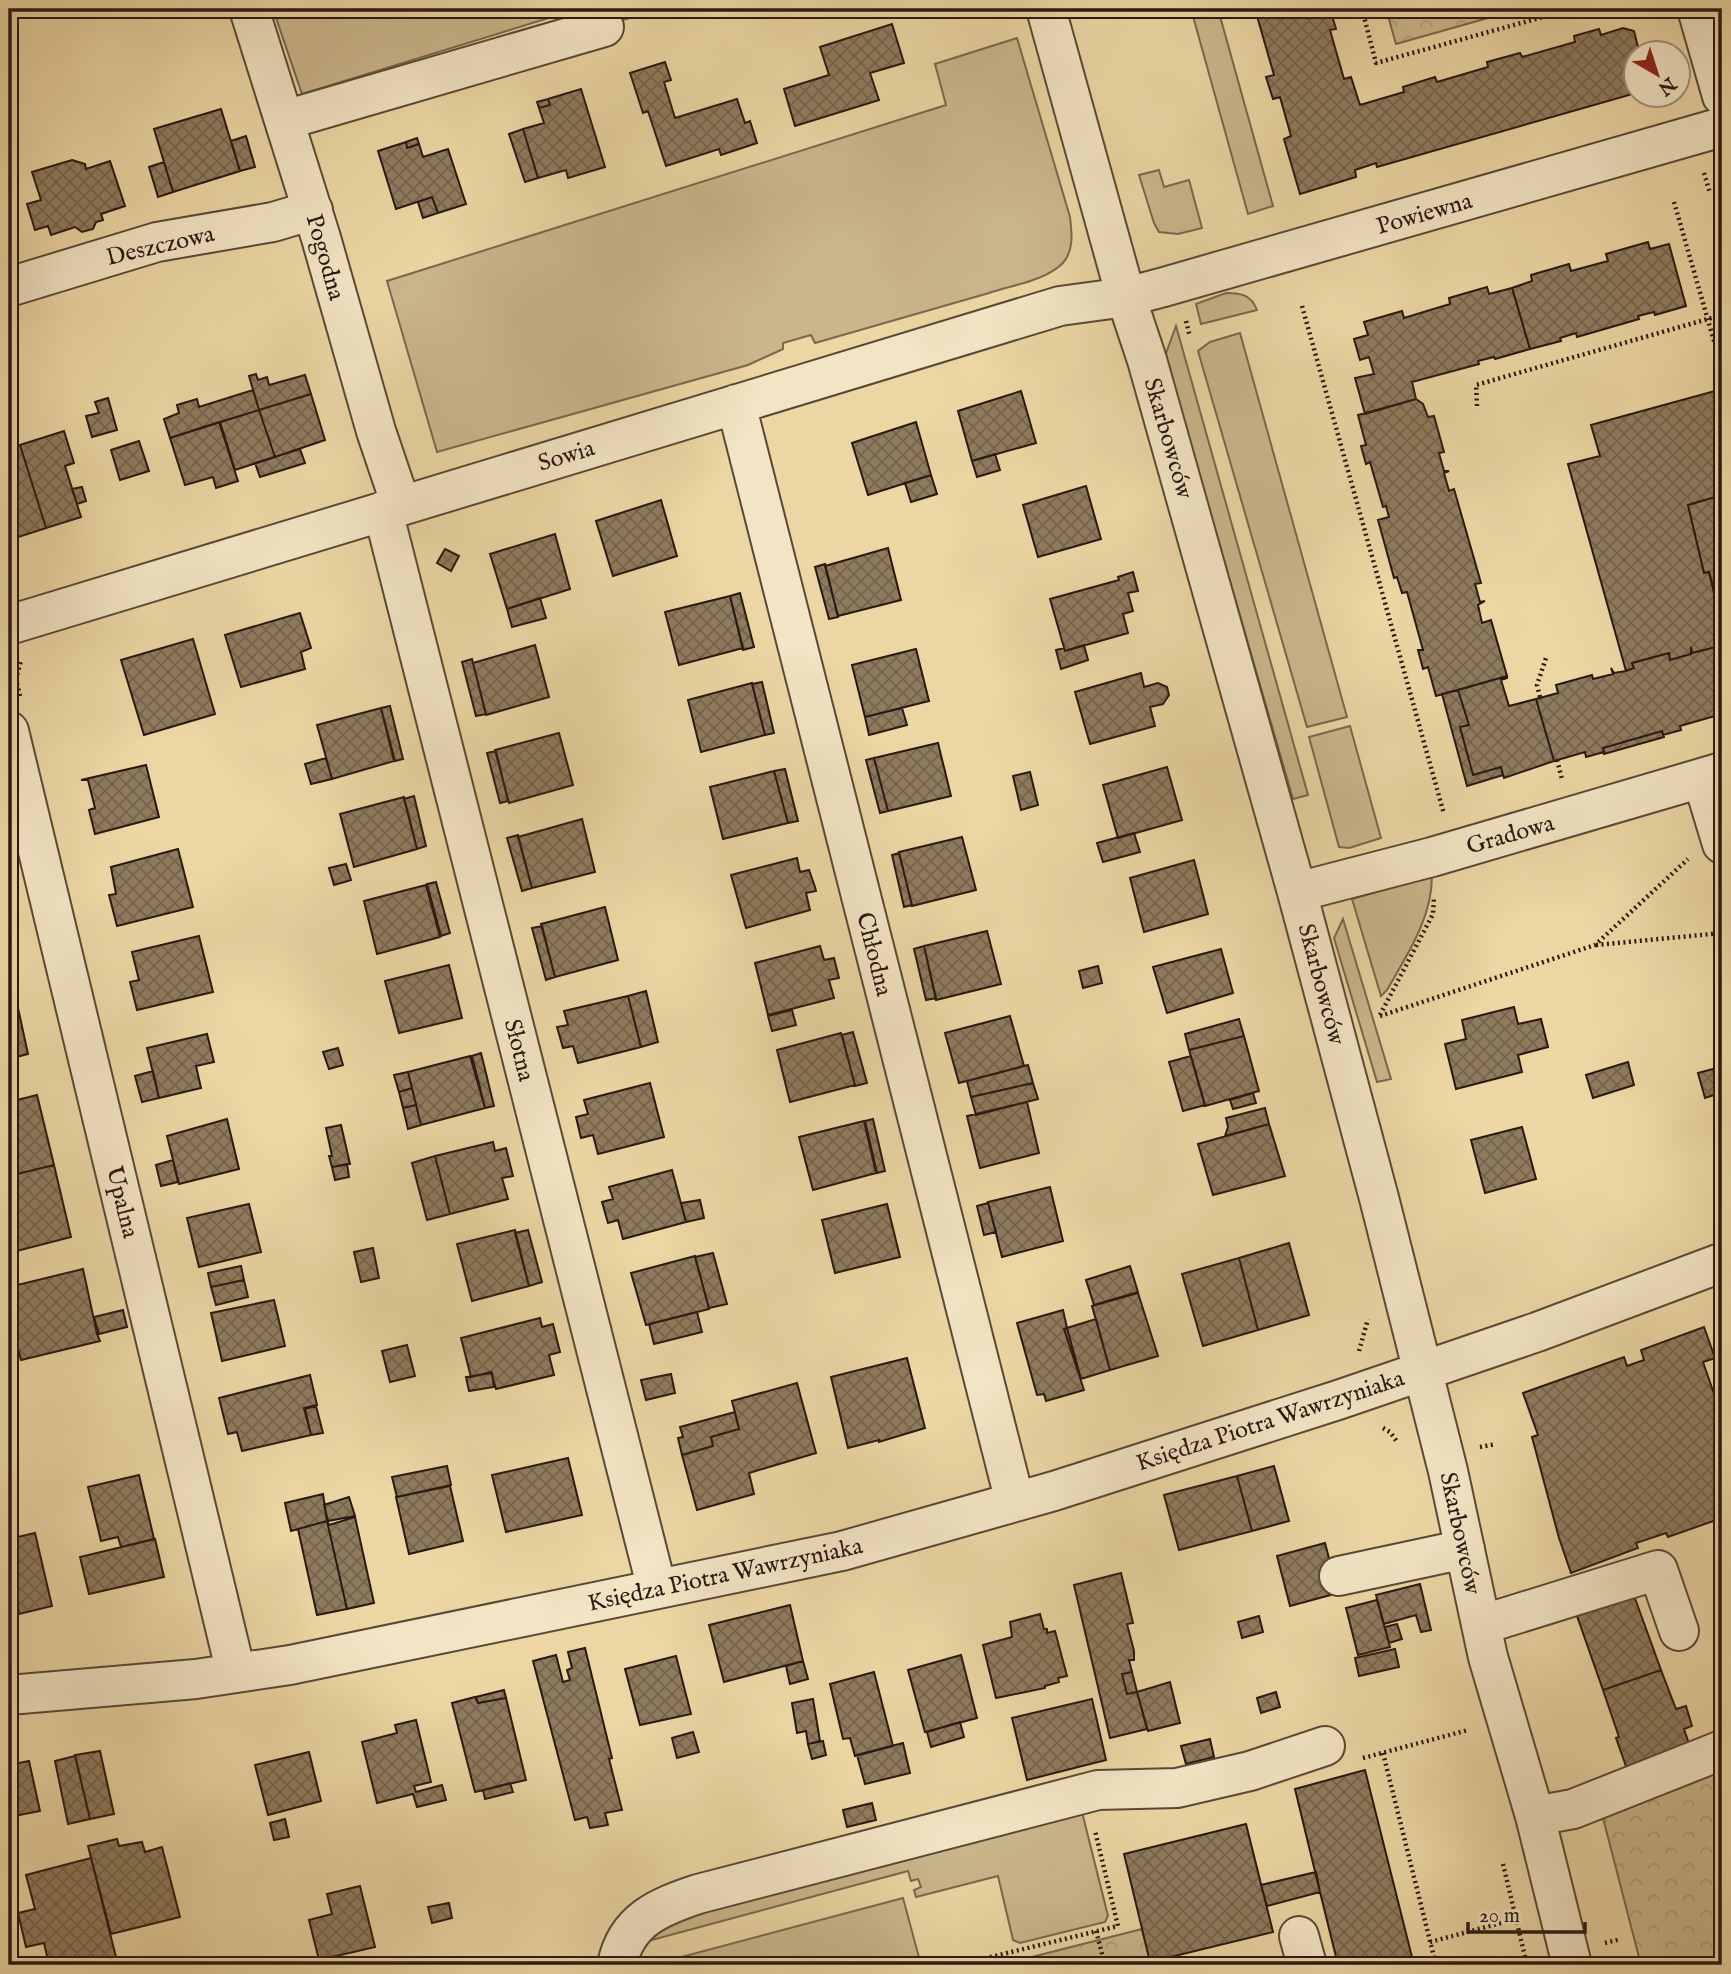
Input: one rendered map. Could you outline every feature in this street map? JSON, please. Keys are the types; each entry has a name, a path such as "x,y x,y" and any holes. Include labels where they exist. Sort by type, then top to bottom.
{"street":[{"name":"Pogodna","path":"249,9 313,210 376,430 392,508"},
{"name":"Skarbowców","path":"1046,9 1297,892 1379,1198 1481,1625 1535,1816 1572,1965"},
{"path":"1697,9 1722,96"},
{"path":"285,120 604,27"},
{"name":"Powiewna","path":"1126,297 1722,127"},
{"name":"Deszczowa","path":"9,287 157,242 273,222 313,210"},
{"name":"Sowia","path":"9,625 1060,306 1126,297"},
{"name":"Chłodna","path":"736,404 1015,1503"},
{"name":"Słotna","path":"392,508 657,1589"},
{"name":"Upalna","path":"9,731 236,1673"},
{"path":"1712,775 1720,837"},
{"name":"Gradowa","path":"1297,892 1440,841 1712,775"},
{"name":"Księdza Piotra Wawrzyniaka","path":"9,1695 196,1679 289,1665 842,1551 1015,1503 1338,1400 1537,1332 1718,1264"},
{"path":"1339,1576 1465,1549"},
{"path":"1481,1625 1658,1570 1679,1631"},
{"path":"617,1965 633,1928 663,1906 698,1894 1085,1793 1098,1790 1177,1788 1250,1771 1325,1746"},
{"path":"1535,1816 1573,1809 1722,1750"}],"path":[{"path":"1362,9 1377,63 1572,9"},
{"path":"1674,202 1718,355 1722,354"},
{"path":"1302,306 1440,841 1433,914 1380,1016 1595,945 1722,933"},
{"path":"1184,313 1190,337"},
{"path":"1476,406 1476,386 1722,315"},
{"path":"1540,697 1537,685 1547,655"},
{"path":"9,680 16,679"},
{"path":"1595,945 1720,837"},
{"path":"1325,1746 1329,1765 1468,1730"},
{"path":"1383,1753 1436,1965"},
{"path":"958,1965 976,1963 1118,1926 1085,1793"},
{"path":"1430,1942 1516,1919"},
{"path":"1096,1931 1105,1965"}],"green space":[{"path":"273,9 578,9 302,94"},
{"path":"597,9 662,9 616,22"},
{"path":"1191,9 1218,9 1273,206 1248,214"},
{"path":"1386,9 1520,9 1396,44"},
{"path":"1017,38 1070,217 1071,247 1067,258 1056,269 1028,282 815,343 811,335 783,343 783,349 748,365 437,452 387,281 946,105 935,64"},
{"path":"1159,170 1164,187 1189,180 1202,228 1178,234 1159,232 1139,175"},
{"path":"1226,293 1245,296 1257,310 1201,324 1196,304"},
{"path":"1176,326 1308,795 1293,799 1165,356"},
{"path":"1240,333 1347,717 1307,727 1198,351 1210,342"},
{"path":"1350,726 1381,838 1349,848 1339,847 1309,737"},
{"path":"1432,876 1428,907 1417,936 1381,996 1352,899"},
{"path":"1343,919 1391,1079 1377,1082 1334,938"},
{"path":"1722,1763 1722,1965 1641,1965 1602,1814"},
{"path":"1077,1808 1083,1816 1108,1916 1105,1922 1020,1943 1013,1940 998,1876 916,1897 914,1890 921,1887 918,1879 911,1881 908,1871 637,1944 650,1927"},
{"path":"903,1898 921,1965 655,1965 655,1964"},
{"path":"1142,1929 1151,1965 1021,1965 1020,1960"}],"building":[{"path":"759,9 779,9 761,14"},
{"path":"1255,9 1330,9 1336,29 1330,30 1344,79 1351,77 1360,105 1404,92 1403,87 1435,77 1437,82 1488,67 1487,62 1520,53 1522,57 1575,42 1574,36 1599,29 1601,35 1623,28 1634,31 1636,38 1622,38 1622,97 1377,167 1376,163 1355,170 1356,177 1300,194 1284,139 1291,136 1280,97 1273,99 1266,77 1274,75"},
{"path":"892,24 904,63 870,73 879,100 795,126 784,89 829,75 820,47"},
{"path":"665,62 671,80 664,82 675,118 737,99 745,123 750,121 757,143 721,155 719,149 666,166 648,111 643,113 630,73"},
{"path":"581,89 605,167 568,178 566,170 538,178 523,129 544,123 539,108 550,105 548,99"},
{"path":"548,99 550,105 539,108 537,102"},
{"path":"221,109 240,171 173,192 154,129"},
{"path":"523,129 538,178 525,182 509,134"},
{"path":"246,136 255,167 240,171 231,141"},
{"path":"417,138 419,144 407,148 406,142"},
{"path":"406,142 407,148 419,144 423,157 448,149 466,204 438,213 432,197 396,209 378,151"},
{"path":"72,160 85,164 86,169 110,161 125,206 101,214 103,220 96,222 93,229 82,232 75,227 51,235 48,226 35,230 27,204 41,200 32,172"},
{"path":"164,162 173,192 158,197 149,167"},
{"path":"432,197 438,213 423,218 418,202"},
{"path":"1648,242 1650,249 1669,244 1686,306 1655,315 1654,312 1638,316 1639,319 1577,337 1576,333 1560,338 1561,341 1530,349 1512,288 1532,281 1531,275 1569,264 1571,271 1608,261 1606,254"},
{"path":"1487,287 1489,294 1512,288 1530,349 1478,361 1479,364 1412,382 1416,399 1365,414 1355,378 1374,374 1369,357 1360,360 1354,339 1368,335 1364,322 1402,311 1404,318 1450,304 1449,298"},
{"path":"256,374 258,380 267,377 269,385 305,375 311,394 259,410 249,376"},
{"path":"1722,389 1722,495 1688,505 1704,573 1709,572 1722,620 1722,651 1718,652 1716,647 1692,653 1691,647 1691,654 1670,660 1669,653 1632,663 1634,668 1626,671 1568,464 1600,456 1591,425"},
{"path":"253,390 259,410 170,438 164,419 179,413 177,405 197,399 199,407"},
{"path":"1021,391 1036,443 972,461 958,411"},
{"path":"311,394 325,440 275,457 259,410"},
{"path":"108,398 117,430 92,437 86,416 99,413 95,402"},
{"path":"1416,399 1423,404 1428,417 1434,416 1444,452 1439,453 1444,471 1449,471 1444,473 1449,491 1454,489 1481,583 1475,584 1480,602 1485,601 1478,605 1482,623 1491,620 1507,676 1436,696 1428,667 1423,669 1418,650 1423,650 1407,592 1402,593 1397,577 1394,578 1378,520 1389,517 1386,506 1383,507 1370,462 1366,464 1361,446 1366,445 1358,415"},
{"path":"259,410 275,457 235,470 220,422"},
{"path":"219,422 238,481 216,488 213,477 185,485 170,438"},
{"path":"916,422 931,475 868,495 852,443"},
{"path":"64,431 74,463 65,466 81,517 46,528 20,445"},
{"path":"139,441 149,471 120,480 111,450"},
{"path":"20,445 46,528 12,539 9,530 9,449"},
{"path":"300,449 305,463 260,477 255,463"},
{"path":"995,454 1000,470 977,477 972,461"},
{"path":"931,475 937,494 911,502 905,483"},
{"path":"1086,486 1101,539 1038,557 1023,505"},
{"path":"82,487 86,501 77,504 72,489"},
{"path":"1722,495 1722,591 1714,593 1709,572 1704,573 1688,505"},
{"path":"661,500 677,556 613,576 596,521"},
{"path":"555,534 570,589 507,609 490,554"},
{"path":"888,548 901,600 838,616 825,566"},
{"path":"445,549 459,556 451,571 437,563"},
{"path":"825,564 838,617 829,619 815,567"},
{"path":"1133,572 1138,591 1128,593 1133,611 1123,614 1128,633 1065,651 1050,599 1119,580 1118,577"},
{"path":"1722,591 1722,620 1714,593"},
{"path":"740,593 754,647 743,650 730,596"},
{"path":"730,596 743,648 679,665 665,612"},
{"path":"540,598 546,618 512,627 507,609"},
{"path":"300,613 311,648 301,652 305,669 241,687 225,635"},
{"path":"193,639 215,714 144,735 121,660"},
{"path":"535,645 549,697 486,715 473,663"},
{"path":"1084,645 1088,660 1061,669 1056,650 1064,648 1065,651"},
{"path":"1691,647 1692,653 1716,647 1718,652 1722,651 1722,714 1680,726 1681,730 1663,735 1662,731 1603,748 1604,752 1586,757 1585,752 1554,761 1536,699 1558,693 1556,685 1592,675 1593,679 1613,674 1611,668 1614,673 1626,671 1634,668 1632,663 1669,653 1670,660 1691,654"},
{"path":"916,649 929,701 865,717 852,665"},
{"path":"472,659 486,714 476,716 462,662"},
{"path":"1141,673 1144,687 1158,683 1167,687 1169,695 1163,704 1150,707 1155,726 1090,744 1075,692"},
{"path":"1507,676 1501,680 1509,706 1536,699 1554,761 1504,778 1501,767 1473,775 1460,727 1469,725 1458,690"},
{"path":"762,682 774,733 765,735 752,684"},
{"path":"752,683 765,735 701,752 688,700"},
{"path":"1458,690 1469,725 1460,727 1473,775 1501,767 1503,775 1467,786 1442,694"},
{"path":"390,706 403,759 395,761 381,708"},
{"path":"381,708 394,761 332,779 317,725"},
{"path":"902,708 907,725 869,735 865,717"},
{"path":"1662,731 1664,737 1604,754 1603,748"},
{"path":"559,733 573,785 509,803 495,750"},
{"path":"938,743 951,796 888,811 874,758"},
{"path":"496,751 508,801 500,803 487,753"},
{"path":"326,758 332,779 311,784 305,764"},
{"path":"874,758 888,811 880,813 866,760"},
{"path":"146,765 159,817 95,834 89,810 95,808 88,780 81,780"},
{"path":"1167,767 1182,820 1118,838 1103,785"},
{"path":"785,769 798,821 788,823 774,771"},
{"path":"774,771 788,823 723,839 710,787"},
{"path":"1030,772 1038,805 1021,810 1013,776"},
{"path":"414,796 426,846 417,849 404,799"},
{"path":"404,797 417,849 354,867 340,814"},
{"path":"582,819 595,872 532,888 518,837"},
{"path":"1134,833 1140,852 1103,862 1097,843"},
{"path":"518,835 532,888 522,891 507,838"},
{"path":"962,837 976,890 912,906 899,852"},
{"path":"178,849 193,907 117,926 109,895 116,894 111,867"},
{"path":"899,853 912,905 904,907 892,855"},
{"path":"797,858 800,872 809,870 816,891 806,893 810,910 746,928 731,875"},
{"path":"1194,860 1208,914 1144,932 1130,878"},
{"path":"346,864 351,880 334,885 329,868"},
{"path":"436,882 450,933 441,936 427,884"},
{"path":"426,885 440,937 377,954 364,901"},
{"path":"605,907 618,960 555,977 541,924"},
{"path":"542,926 555,977 546,980 532,928"},
{"path":"987,931 1001,984 936,1000 924,946"},
{"path":"199,936 213,992 137,1010 130,982 139,980 132,952"},
{"path":"820,946 824,960 834,958 839,978 829,980 834,998 768,1015 755,963"},
{"path":"924,946 936,998 926,1000 914,949"},
{"path":"1221,949 1233,993 1167,1013 1153,967"},
{"path":"449,965 462,1018 399,1033 385,981"},
{"path":"1098,966 1102,983 1083,988 1079,971"},
{"path":"646,991 658,1042 641,1047 628,996"},
{"path":"628,996 641,1047 578,1063 573,1046 563,1048 557,1027 568,1025 564,1011"},
{"path":"1514,1007 1518,1024 1541,1019 1548,1047 1518,1055 1522,1072 1456,1089 1445,1044 1466,1039 1462,1020"},
{"path":"18,1008 28,1054 9,1059 9,1010"},
{"path":"792,1010 796,1025 772,1031 768,1016"},
{"path":"1010,1016 1024,1066 959,1083 945,1033"},
{"path":"1239,1019 1244,1036 1189,1050 1185,1034"},
{"path":"853,1032 867,1083 855,1086 842,1035"},
{"path":"841,1033 855,1085 790,1102 777,1050"},
{"path":"207,1034 214,1062 196,1066 201,1088 159,1098 147,1048"},
{"path":"1244,1036 1259,1091 1205,1106 1189,1050"},
{"path":"338,1048 343,1065 329,1069 323,1052"},
{"path":"481,1053 494,1106 485,1108 472,1056"},
{"path":"470,1056 485,1108 421,1125 408,1072"},
{"path":"1191,1056 1205,1105 1183,1111 1169,1062"},
{"path":"1628,1062 1634,1085 1593,1098 1586,1075"},
{"path":"1028,1065 1033,1083 971,1097 967,1081"},
{"path":"1713,1069 1720,1093 1705,1098 1698,1073"},
{"path":"153,1071 159,1098 142,1102 135,1076"},
{"path":"408,1072 412,1088 399,1092 394,1075"},
{"path":"650,1083 664,1137 598,1154 593,1135 581,1138 576,1117 588,1114 584,1100"},
{"path":"1033,1083 1038,1099 976,1115 971,1097"},
{"path":"412,1088 416,1105 403,1108 399,1092"},
{"path":"1253,1093 1256,1103 1233,1109 1230,1100"},
{"path":"37,1095 54,1165 9,1176 9,1102"},
{"path":"1027,1102 1039,1153 980,1168 967,1116"},
{"path":"416,1105 421,1125 408,1129 403,1108"},
{"path":"1265,1108 1269,1124 1225,1136 1228,1127 1226,1118"},
{"path":"227,1119 239,1169 179,1184 167,1136"},
{"path":"873,1119 885,1171 877,1173 865,1121"},
{"path":"864,1121 876,1173 813,1190 799,1137"},
{"path":"1269,1124 1285,1176 1213,1195 1198,1144"},
{"path":"341,1125 350,1164 332,1167 326,1128"},
{"path":"1522,1127 1536,1179 1485,1193 1471,1140"},
{"path":"493,1142 495,1151 506,1148 513,1176 502,1178 508,1199 450,1214 435,1156"},
{"path":"435,1156 450,1214 427,1220 412,1163"},
{"path":"173,1160 178,1182 161,1186 156,1165"},
{"path":"347,1164 349,1177 335,1180 332,1167"},
{"path":"54,1165 71,1237 9,1253 9,1176"},
{"path":"672,1170 686,1222 623,1239 618,1220 608,1223 602,1202 613,1199 609,1187"},
{"path":"1050,1187 1063,1241 1002,1257 988,1202"},
{"path":"700,1200 704,1218 686,1222 681,1203"},
{"path":"988,1203 996,1232 984,1235 977,1206"},
{"path":"249,1204 261,1252 199,1267 187,1218"},
{"path":"887,1204 900,1257 835,1273 822,1220"},
{"path":"515,1230 529,1286 472,1301 457,1244"},
{"path":"528,1230 542,1282 529,1286 515,1233"},
{"path":"1289,1243 1309,1315 1258,1330 1239,1258"},
{"path":"373,1248 379,1278 361,1282 354,1252"},
{"path":"713,1253 727,1304 709,1308 695,1257"},
{"path":"695,1256 709,1309 646,1325 631,1273"},
{"path":"1239,1258 1258,1330 1203,1346 1182,1274"},
{"path":"241,1266 244,1280 211,1287 208,1273"},
{"path":"1130,1266 1138,1292 1094,1305 1086,1280"},
{"path":"83,1269 100,1341 21,1360 15,1336 9,1338 9,1287"},
{"path":"244,1280 248,1297 216,1305 211,1287"},
{"path":"1138,1293 1158,1356 1110,1370 1092,1306"},
{"path":"274,1300 285,1346 222,1361 211,1313"},
{"path":"123,1310 127,1327 99,1334 94,1317"},
{"path":"1063,1310 1067,1328 1064,1329 1084,1390 1046,1401 1044,1394 1037,1395 1017,1323"},
{"path":"697,1312 702,1332 654,1344 649,1324"},
{"path":"540,1318 542,1327 553,1324 560,1352 549,1355 554,1375 496,1389 491,1372 471,1377 461,1338"},
{"path":"1096,1319 1110,1370 1081,1379 1067,1328"},
{"path":"1704,1327 1715,1358 1703,1362 1722,1417 1722,1518 1668,1537 1666,1533 1636,1543 1638,1548 1571,1573 1532,1437 1538,1435 1523,1393 1624,1357 1627,1366 1644,1360 1641,1350"},
{"path":"1067,1328 1081,1379 1064,1329"},
{"path":"407,1345 415,1376 390,1382 382,1351"},
{"path":"907,1358 925,1428 848,1448 831,1377"},
{"path":"492,1373 494,1387 469,1391 466,1377"},
{"path":"671,1374 675,1393 646,1400 641,1380"},
{"path":"310,1375 317,1405 304,1408 311,1435 242,1451 237,1432 228,1434 219,1398"},
{"path":"797,1383 816,1453 749,1473 754,1494 697,1510 682,1455 713,1446 711,1437 739,1429 732,1401"},
{"path":"316,1406 323,1433 311,1435 305,1409"},
{"path":"735,1412 739,1429 711,1437 713,1446 682,1455 678,1438 683,1437 680,1427"},
{"path":"568,1458 582,1515 506,1532 492,1475"},
{"path":"447,1466 451,1485 397,1497 392,1477"},
{"path":"1274,1466 1289,1521 1252,1531 1237,1476"},
{"path":"139,1475 154,1539 121,1547 118,1537 101,1541 88,1487"},
{"path":"1237,1476 1252,1531 1179,1550 1164,1495"},
{"path":"450,1486 463,1541 409,1554 396,1497"},
{"path":"323,1494 327,1521 291,1531 285,1503"},
{"path":"349,1497 355,1516 328,1521 324,1505"},
{"path":"355,1517 374,1603 347,1609 327,1521 329,1525"},
{"path":"327,1521 347,1609 317,1615 298,1529"},
{"path":"35,1533 52,1606 19,1614 18,1606 9,1608 9,1539"},
{"path":"155,1539 164,1577 89,1594 80,1557"},
{"path":"1325,1543 1338,1593 1290,1606 1277,1556"},
{"path":"1121,1573 1133,1623 1127,1624 1134,1651 1134,1660 1129,1660 1132,1672 1122,1674 1127,1694 1137,1692 1147,1729 1110,1738 1074,1585"},
{"path":"1420,1584 1431,1630 1421,1632 1416,1615 1384,1624 1376,1595"},
{"path":"1633,1593 1661,1670 1603,1690 1576,1613"},
{"path":"1377,1600 1390,1647 1358,1655 1346,1608"},
{"path":"790,1605 803,1661 724,1682 709,1625"},
{"path":"1722,1613 1722,1637 1715,1616"},
{"path":"1040,1614 1047,1633 1055,1631 1067,1676 1058,1678 1059,1682 1045,1688 996,1698 983,1645 1012,1637 1010,1622"},
{"path":"1259,1616 1263,1632 1242,1638 1238,1622"},
{"path":"1397,1624 1402,1639 1389,1643 1385,1627"},
{"path":"585,1648 622,1810 605,1813 608,1825 590,1828 587,1817 575,1820 533,1661 556,1655 563,1682 570,1680 567,1670 572,1668 568,1652"},
{"path":"1395,1649 1399,1667 1359,1676 1355,1658"},
{"path":"961,1655 977,1718 925,1732 908,1670"},
{"path":"676,1656 691,1714 640,1725 625,1669"},
{"path":"803,1661 808,1679 790,1684 786,1666"},
{"path":"1661,1670 1676,1709 1686,1706 1692,1726 1684,1729 1691,1750 1628,1772 1603,1690"},
{"path":"874,1672 893,1746 855,1756 850,1738 843,1739 830,1684"},
{"path":"1132,1672 1137,1692 1127,1694 1122,1674"},
{"path":"1170,1682 1180,1723 1148,1731 1137,1692"},
{"path":"504,1690 506,1698 478,1703 476,1697"},
{"path":"1276,1692 1280,1707 1261,1713 1257,1698"},
{"path":"475,1697 478,1703 506,1698 526,1780 475,1792 452,1703"},
{"path":"813,1699 820,1741 808,1744 806,1731 797,1733 792,1703"},
{"path":"1092,1699 1106,1760 1027,1780 1012,1718"},
{"path":"416,1720 431,1782 414,1786 416,1792 442,1785 446,1800 417,1807 413,1794 377,1803 362,1742 397,1733 395,1725"},
{"path":"960,1722 964,1737 931,1747 927,1732"},
{"path":"693,1732 699,1752 677,1758 672,1738"},
{"path":"1210,1739 1214,1757 1186,1764 1181,1746"},
{"path":"823,1741 826,1755 812,1759 808,1744"},
{"path":"903,1743 910,1773 865,1784 857,1755"},
{"path":"100,1751 114,1814 90,1819 75,1755"},
{"path":"309,1752 321,1801 268,1815 255,1765"},
{"path":"75,1756 90,1819 68,1824 55,1761"},
{"path":"29,1761 40,1811 9,1817 9,1765"},
{"path":"1365,1770 1414,1965 1338,1965 1295,1789"},
{"path":"510,1783 513,1792 485,1799 483,1790"},
{"path":"872,1803 876,1820 847,1827 843,1810"},
{"path":"285,1819 289,1837 274,1840 270,1823"},
{"path":"1246,1824 1273,1932 1150,1962 1124,1854"},
{"path":"117,1839 119,1846 142,1842 145,1852 162,1847 180,1917 111,1934 88,1846"},
{"path":"91,1858 118,1965 49,1965 44,1943 26,1947 18,1913 35,1909 26,1875"},
{"path":"1316,1872 1320,1892 1267,1906 1261,1885"},
{"path":"360,1886 375,1947 319,1960 309,1920 332,1914 327,1894"},
{"path":"449,1903 452,1918 432,1923 428,1907"}]}
